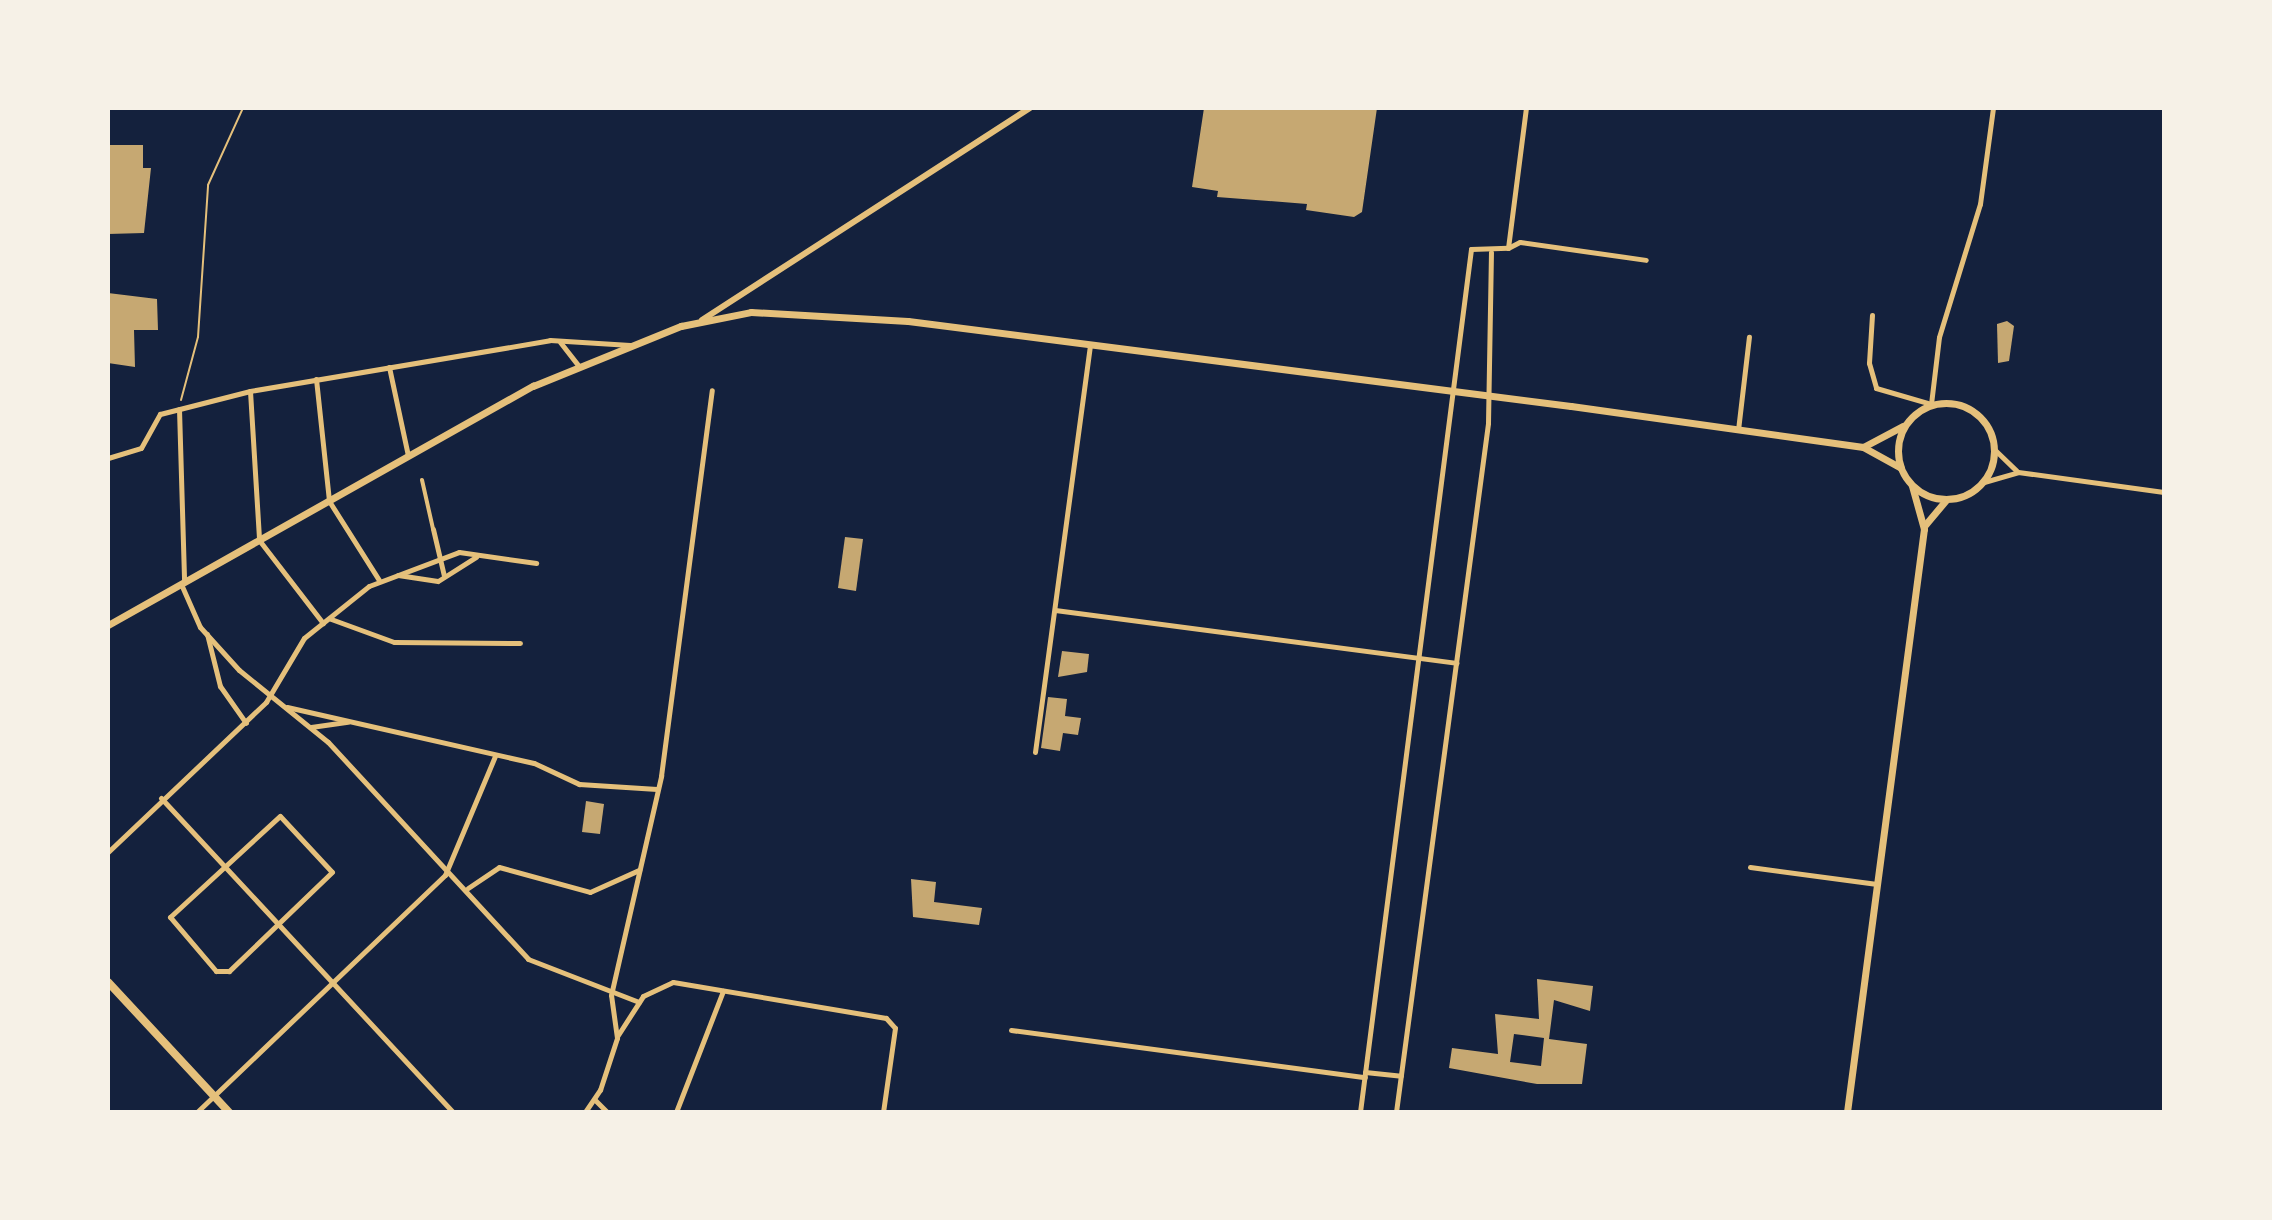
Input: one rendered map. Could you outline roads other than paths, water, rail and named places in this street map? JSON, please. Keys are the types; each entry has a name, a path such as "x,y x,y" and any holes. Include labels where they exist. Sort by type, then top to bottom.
{"main road":[{"path":"108,625 578,365 702,320 836,312 1863,447 1901,468 1912,486 1924,529 1847,1112"},
{"path":"1863,447 1904,425 1931,404 1973,410 1995,450 1984,482 1946,500 1924,529"},
{"path":"1901,468 1904,425"},
{"path":"1912,486 1946,500"},
{"path":"108,982 229,1112"}],"street":[{"path":"702,320 1030,108"},
{"path":"1508,248 1526,108"},
{"path":"1872,315 1869,363 1876,388 1931,404 1939,337 1980,204 1993,108"},
{"path":"1360,1112 1471,249 1491,252 1520,242 1646,260"},
{"path":"1396,1112 1490,396 1491,252"},
{"path":"1738,430 1749,337"},
{"path":"108,458 141,448 160,414 250,391 559,341 630,345"},
{"path":"559,341 578,365"},
{"path":"1035,752 1090,345"},
{"path":"389,367 408,457"},
{"path":"316,379 329,501 379,580"},
{"path":"617,1038 611,995 657,789 712,390"},
{"path":"250,391 259,540 323,623"},
{"path":"179,409 183,583 207,633 220,686 246,723"},
{"path":"1995,450 2018,472"},
{"path":"1984,482 2018,472 2164,492"},
{"path":"422,480 444,576"},
{"path":"108,852 161,798 246,723 271,695 304,638 379,580 440,557 536,563"},
{"path":"393,575 444,576 478,557"},
{"path":"1055,610 1457,663"},
{"path":"331,619 394,642 520,643"},
{"path":"207,633 271,695 310,727 445,875 468,888 537,967 611,995 639,1002"},
{"path":"284,706 534,763 579,784 657,789"},
{"path":"310,727 353,722"},
{"path":"197,1112 445,875 495,756"},
{"path":"161,798 453,1112"},
{"path":"272,818 287,819 332,872 229,971 216,971 170,917 223,864 272,818"},
{"path":"468,888 499,867 590,892 639,870"},
{"path":"1750,867 1877,884"},
{"path":"585,1112 595,1100 617,1038 639,1002 666,983 892,1021 883,1112"},
{"path":"676,1112 723,991"},
{"path":"1011,1030 1401,1076"},
{"path":"595,1100 607,1112"}]}
